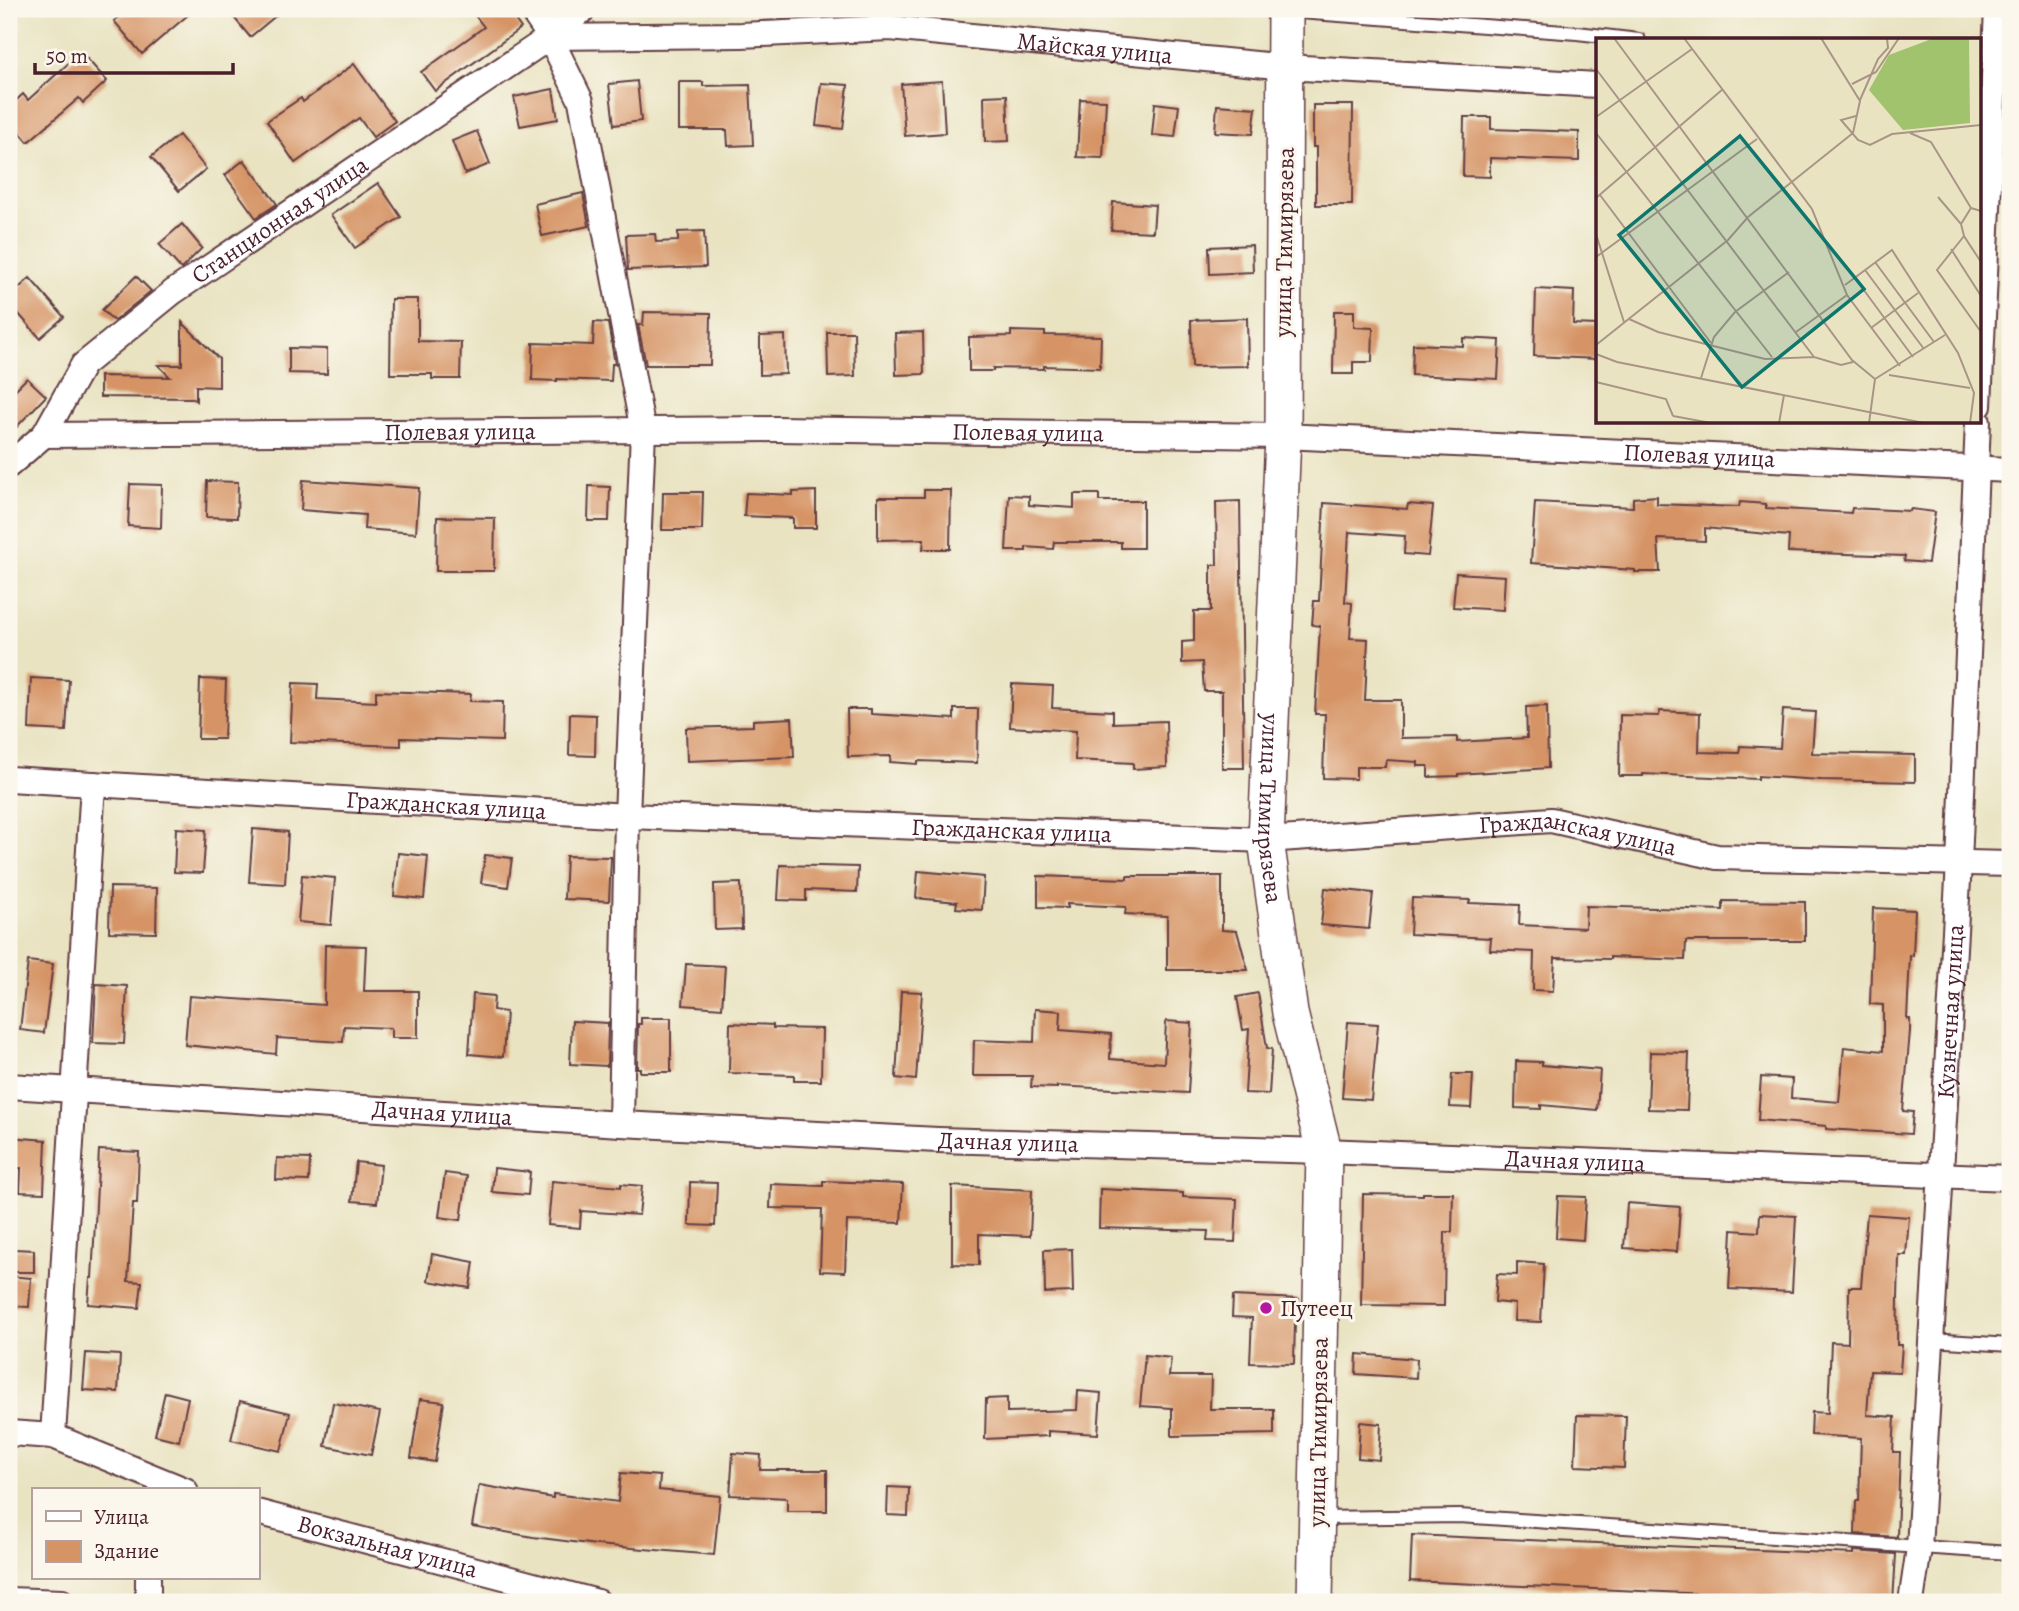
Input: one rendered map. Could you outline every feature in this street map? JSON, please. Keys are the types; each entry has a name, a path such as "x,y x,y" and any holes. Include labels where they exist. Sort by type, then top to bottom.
{"main road":[{"name":"улица Тимирязева","path":"1285,10 1283,436 1266,840 1290,1013 1324,1151 1315,1602"}],"street":[{"path":"531,9 550,37 581,101 643,430 627,816 621,1124"},
{"name":"Станционная улица","path":"9,466 44,435 83,365 173,292 550,37 584,9"},
{"path":"1980,386 1997,9"},
{"name":"Майская улица","path":"550,37 741,35 890,28 1286,67 1596,85"},
{"name":"Кузнечная улица","path":"1911,1602 1919,1548 1942,1177 1978,424"},
{"name":"Полевая улица","path":"44,435 777,429 1283,436 2010,470"},
{"name":"Гражданская улица","path":"9,779 627,816 1266,840 1551,820 1717,857 2010,864"},
{"path":"53,1436 93,783"},
{"name":"Дачная улица","path":"9,1086 621,1124 938,1140 1324,1151 2010,1178"},
{"path":"9,1433 53,1436 150,1483 175,1488"},
{"name":"Вокзальная улица","path":"259,1513 598,1602"},
{"path":"148,1580 148,1602"},
{"path":"9,1600 62,1602"}],"lane":[{"path":"1285,10 1621,38"},
{"path":"1931,1340 2010,1345"},
{"path":"1317,1518 1459,1516 2010,1553"}],"building":[{"path":"129,9 195,9 142,54 114,21"},
{"path":"227,9 284,9 250,37"},
{"path":"470,9 507,9 521,28 435,91 421,72 484,27"},
{"path":"81,52 107,81 83,103 79,98 28,142 9,120 9,107 23,94 28,100"},
{"path":"354,64 395,121 373,137 359,118 295,163 267,121 301,98 303,102"},
{"path":"637,81 641,121 614,125 609,84"},
{"path":"942,81 945,133 905,136 901,84"},
{"path":"679,82 703,82 703,86 750,85 753,145 728,146 727,130 679,130"},
{"path":"821,83 848,85 843,129 816,126"},
{"path":"553,89 558,119 520,126 514,97"},
{"path":"1007,95 1009,141 985,142 984,96"},
{"path":"1080,99 1106,100 1103,158 1077,157"},
{"path":"1155,103 1179,106 1175,137 1152,135"},
{"path":"1217,105 1256,108 1253,134 1215,132"},
{"path":"1313,105 1353,105 1352,205 1316,205"},
{"path":"1464,117 1491,117 1491,129 1579,132 1579,161 1490,158 1490,177 1463,176"},
{"path":"477,131 490,164 465,174 452,141"},
{"path":"179,135 206,169 179,191 151,157"},
{"path":"244,160 277,204 256,218 225,175"},
{"path":"378,183 401,217 355,248 331,215"},
{"path":"583,193 589,226 542,236 535,204"},
{"path":"1113,202 1155,205 1153,232 1111,230"},
{"path":"182,224 202,248 181,269 159,244"},
{"path":"704,231 706,267 628,270 626,235 655,234 656,242 678,241 678,232"},
{"path":"1252,245 1253,272 1210,274 1209,247"},
{"path":"136,276 151,291 114,321 102,310"},
{"path":"30,278 64,317 40,338 9,303 9,297"},
{"path":"1536,289 1574,291 1573,324 1596,325 1596,359 1534,356"},
{"path":"391,299 418,299 418,341 461,342 460,379 432,379 432,374 390,374"},
{"path":"1334,311 1354,311 1354,327 1373,328 1372,362 1353,362 1353,374 1333,374"},
{"path":"644,312 711,313 710,365 646,365 638,325 643,325"},
{"path":"1247,318 1248,366 1192,367 1191,320"},
{"path":"182,322 219,359 219,387 196,386 196,401 192,398 100,397 100,376 170,377 158,365 182,365"},
{"path":"594,322 608,323 615,364 612,364 611,381 532,380 533,343 593,345"},
{"path":"1011,331 1045,332 1045,335 1101,336 1100,368 1044,366 1044,369 993,368 993,371 969,371 969,337 1011,336"},
{"path":"827,332 854,332 855,376 828,377"},
{"path":"923,332 924,374 896,375 895,333"},
{"path":"785,335 786,374 760,375 760,336"},
{"path":"1463,338 1500,340 1498,379 1412,375 1413,344 1463,346"},
{"path":"289,348 327,349 327,374 289,373"},
{"path":"27,378 46,396 9,435 9,396"},
{"path":"303,480 419,488 416,533 364,529 365,515 301,510"},
{"path":"207,481 238,482 237,518 206,517"},
{"path":"130,484 162,485 161,528 128,526"},
{"path":"589,486 610,487 609,521 588,521"},
{"path":"924,490 951,490 950,549 923,549 924,539 878,540 878,497 924,497"},
{"path":"816,491 816,528 793,528 793,518 744,516 746,493 793,495 793,492"},
{"path":"663,492 703,492 702,530 662,530"},
{"path":"1074,494 1099,494 1099,501 1143,501 1143,548 1121,548 1121,542 1054,542 1053,549 1026,547 1026,551 1006,551 1009,495 1029,496 1029,505 1074,508"},
{"path":"1657,496 1657,504 1739,507 1740,502 1766,504 1766,508 1851,513 1852,508 1935,512 1928,563 1904,561 1905,556 1788,552 1789,536 1705,528 1705,541 1658,539 1660,572 1531,563 1535,502 1633,507 1633,498"},
{"path":"1240,501 1244,768 1222,768 1222,691 1204,691 1202,662 1182,663 1182,642 1194,641 1194,611 1211,611 1211,565 1217,565 1216,502"},
{"path":"1324,503 1407,509 1408,504 1433,506 1428,556 1404,554 1405,536 1349,532 1345,602 1352,603 1350,638 1368,639 1365,700 1401,700 1401,738 1457,737 1457,742 1527,738 1526,707 1547,706 1548,768 1428,777 1428,766 1418,766 1418,762 1386,760 1385,767 1356,767 1356,779 1323,778 1325,714 1315,714 1320,626 1312,625 1314,601 1319,601"},
{"path":"437,517 495,518 494,571 436,571"},
{"path":"1456,573 1505,576 1503,610 1453,607"},
{"path":"31,678 69,680 66,731 29,729"},
{"path":"200,679 226,680 224,739 198,739"},
{"path":"293,683 318,684 317,699 376,702 376,691 471,694 470,701 503,702 502,741 401,738 401,746 290,742"},
{"path":"1012,684 1053,686 1052,708 1113,711 1113,723 1166,721 1167,767 1133,769 1133,763 1075,760 1076,731 1010,727"},
{"path":"847,709 871,709 871,714 954,719 954,709 978,709 977,763 918,761 918,764 890,762 891,756 848,757"},
{"path":"1783,710 1815,712 1812,753 1915,755 1915,782 1758,776 1758,779 1643,774 1619,776 1620,715 1659,716 1660,711 1700,713 1699,752 1739,753 1740,746 1780,748"},
{"path":"570,714 596,715 595,756 569,755"},
{"path":"792,718 794,757 687,761 686,728 753,726 753,720"},
{"path":"176,828 206,830 203,873 174,872"},
{"path":"253,829 288,832 285,884 249,882"},
{"path":"398,853 428,856 424,899 394,896"},
{"path":"485,855 512,858 508,887 481,883"},
{"path":"566,856 611,857 609,901 564,899"},
{"path":"780,865 858,867 857,892 806,890 806,901 778,900"},
{"path":"918,871 984,877 982,910 956,908 957,902 916,898"},
{"path":"302,875 335,878 331,925 298,922"},
{"path":"1038,876 1127,879 1127,876 1222,876 1222,930 1237,931 1248,970 1167,970 1167,916 1125,914 1126,907 1067,904 1067,908 1038,907"},
{"path":"741,883 742,929 715,930 714,884"},
{"path":"110,887 157,888 156,933 109,932"},
{"path":"1325,888 1373,893 1369,929 1321,925"},
{"path":"1412,898 1520,905 1519,925 1585,928 1586,906 1723,910 1723,901 1805,902 1805,941 1686,941 1685,960 1555,958 1553,991 1533,990 1534,952 1490,950 1491,938 1410,934"},
{"path":"1873,908 1915,910 1913,956 1910,955 1907,1019 1910,1019 1910,1031 1903,1111 1913,1112 1911,1134 1826,1129 1826,1126 1758,1120 1761,1077 1792,1079 1791,1098 1839,1102 1844,1047 1883,1051 1883,1005 1870,1004"},
{"path":"325,945 366,946 364,991 418,991 418,1038 391,1038 391,1028 344,1026 343,1042 277,1038 276,1054 185,1045 189,996 324,1005"},
{"path":"28,961 53,964 44,1033 20,1030"},
{"path":"686,964 725,966 722,1008 683,1005"},
{"path":"96,984 127,986 124,1044 93,1043"},
{"path":"901,991 922,992 916,1080 896,1078"},
{"path":"1258,993 1267,1048 1272,1049 1269,1094 1245,1093 1249,1029 1243,1030 1237,997"},
{"path":"473,994 494,996 493,1010 506,1012 503,1057 469,1054"},
{"path":"1035,1009 1061,1011 1060,1030 1111,1034 1110,1059 1164,1063 1166,1021 1192,1023 1188,1093 1031,1087 1032,1076 973,1076 974,1040 1034,1042"},
{"path":"641,1018 671,1018 671,1072 640,1072 640,1068 637,1068 638,1024 641,1024"},
{"path":"572,1021 608,1023 607,1066 570,1064"},
{"path":"1348,1022 1378,1024 1371,1100 1342,1098"},
{"path":"730,1023 773,1025 773,1028 822,1029 821,1081 794,1081 794,1075 729,1073"},
{"path":"1650,1052 1689,1053 1687,1110 1648,1109"},
{"path":"1516,1061 1600,1070 1597,1110 1541,1105 1541,1109 1515,1108"},
{"path":"1452,1074 1473,1074 1471,1108 1450,1107"},
{"path":"9,1137 46,1140 44,1193 20,1192 21,1168 9,1168"},
{"path":"99,1150 139,1152 137,1203 133,1203 128,1281 142,1282 139,1308 88,1304 92,1278"},
{"path":"277,1158 310,1159 309,1181 276,1180"},
{"path":"356,1162 381,1165 377,1203 352,1201"},
{"path":"494,1168 530,1172 528,1195 492,1192"},
{"path":"445,1173 467,1176 461,1220 439,1217"},
{"path":"552,1181 621,1187 621,1184 642,1186 639,1215 581,1211 580,1228 548,1225"},
{"path":"823,1181 903,1184 901,1223 847,1221 845,1272 820,1271 822,1209 770,1208 771,1184 823,1186"},
{"path":"690,1182 717,1183 715,1226 689,1225"},
{"path":"952,1186 1032,1190 1030,1236 979,1234 979,1265 952,1264"},
{"path":"1100,1189 1237,1199 1235,1242 1207,1241 1208,1231 1099,1228"},
{"path":"1453,1193 1452,1232 1445,1232 1444,1306 1361,1305 1363,1194"},
{"path":"1558,1196 1586,1197 1583,1240 1556,1238"},
{"path":"1627,1203 1680,1207 1677,1252 1624,1248"},
{"path":"1760,1214 1796,1216 1792,1292 1729,1289 1732,1230 1759,1232"},
{"path":"1867,1214 1909,1217 1906,1255 1899,1255 1897,1345 1902,1345 1900,1372 1870,1371 1867,1415 1895,1417 1893,1452 1900,1452 1897,1537 1855,1534 1861,1438 1811,1435 1812,1412 1828,1413 1831,1342 1848,1343 1849,1287 1861,1287"},
{"path":"14,1249 34,1250 34,1272 13,1272"},
{"path":"1072,1249 1073,1292 1045,1293 1044,1250"},
{"path":"432,1254 474,1262 470,1288 428,1281"},
{"path":"1517,1262 1544,1264 1541,1322 1514,1321 1515,1304 1495,1302 1497,1274 1517,1275"},
{"path":"9,1276 31,1278 29,1307 9,1306"},
{"path":"1233,1296 1299,1299 1298,1320 1295,1320 1294,1364 1250,1363 1252,1318 1232,1317"},
{"path":"86,1353 120,1355 118,1392 83,1390"},
{"path":"1357,1354 1417,1359 1416,1378 1356,1374"},
{"path":"1145,1355 1171,1358 1169,1376 1211,1376 1210,1409 1274,1409 1274,1434 1172,1436 1172,1408 1140,1406"},
{"path":"1078,1391 1101,1393 1098,1434 1048,1431 1048,1436 985,1439 986,1399 1007,1398 1007,1412 1077,1410"},
{"path":"165,1392 188,1398 179,1441 155,1435"},
{"path":"420,1399 444,1402 435,1462 411,1458"},
{"path":"240,1401 290,1413 281,1451 231,1440"},
{"path":"333,1403 380,1412 371,1455 325,1446"},
{"path":"1577,1415 1626,1416 1624,1468 1575,1466"},
{"path":"1360,1422 1381,1424 1379,1460 1358,1458"},
{"path":"733,1453 761,1455 760,1470 827,1470 827,1511 787,1511 787,1498 730,1495"},
{"path":"621,1473 660,1476 659,1490 720,1496 714,1555 597,1545 472,1526 479,1485 553,1498 553,1494 618,1502"},
{"path":"888,1487 909,1488 908,1516 887,1515"},
{"path":"1412,1535 1896,1554 1893,1602 1410,1581"}],"place":[{"name":"Путеец","path":"1266,1308"}]}
